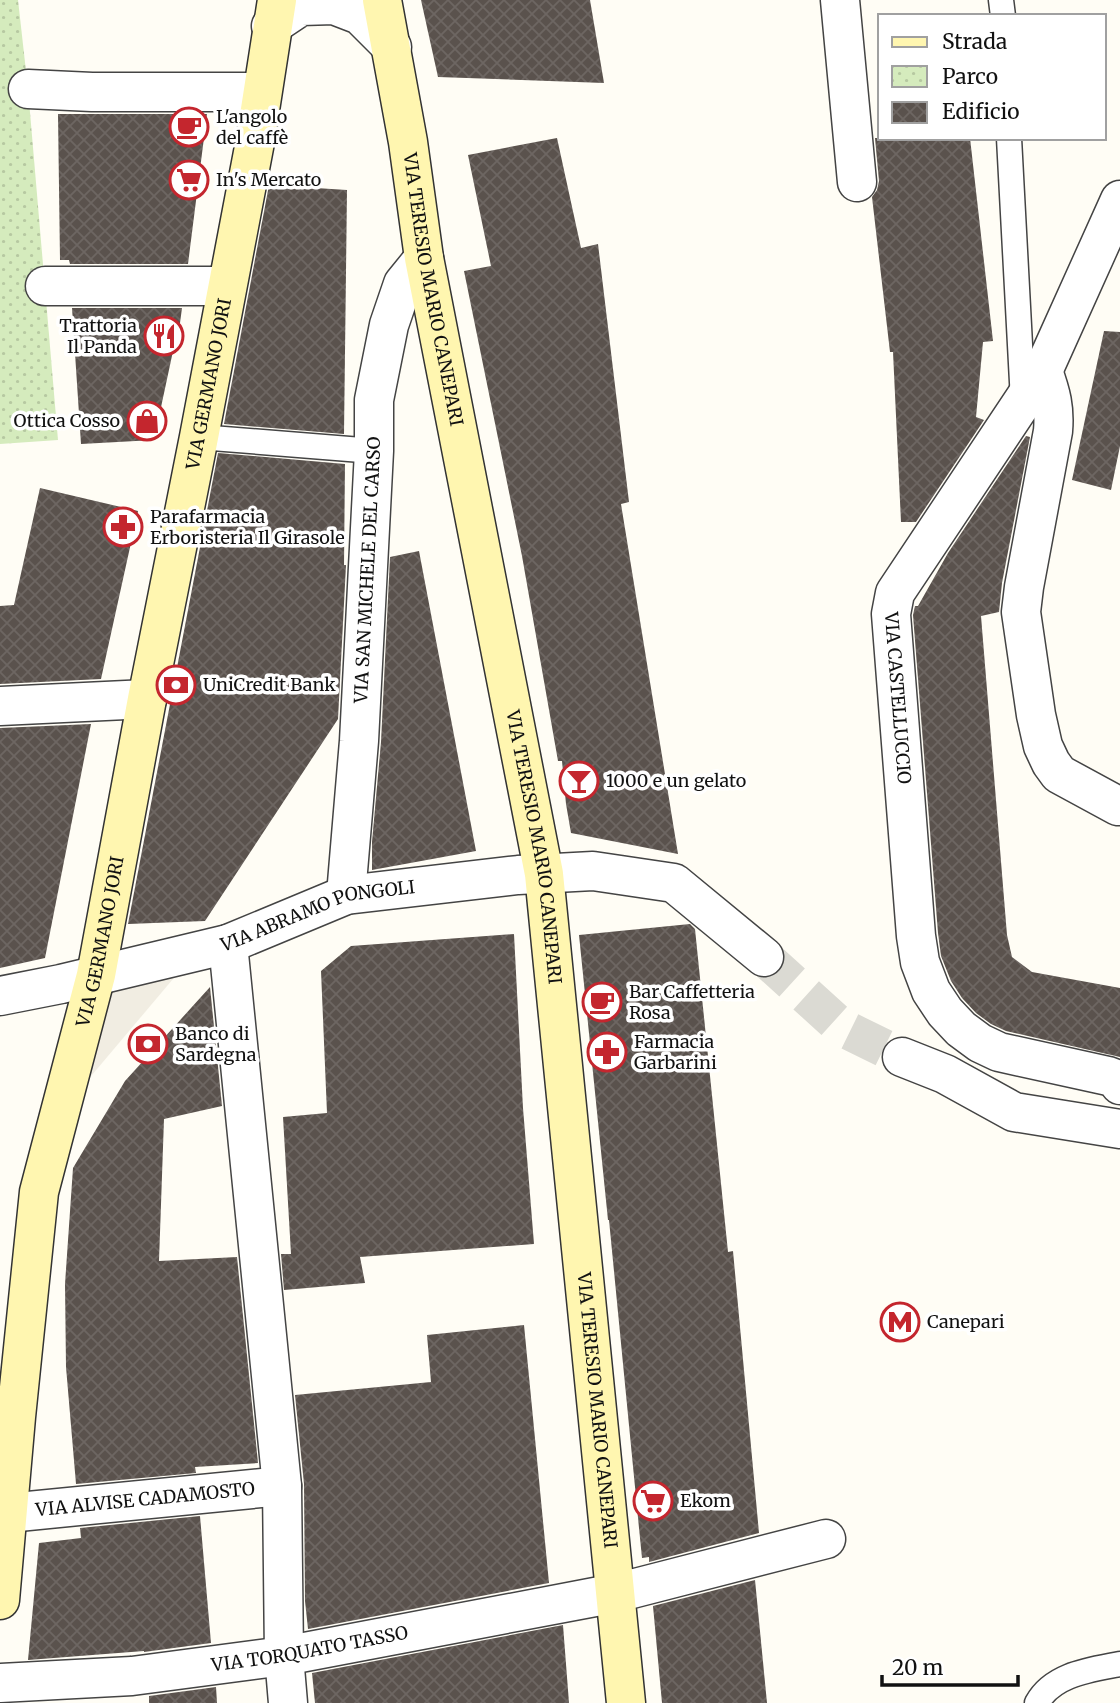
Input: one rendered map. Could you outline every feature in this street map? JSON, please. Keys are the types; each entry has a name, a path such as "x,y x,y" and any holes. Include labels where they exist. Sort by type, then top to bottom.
{"main road":[{"name":"VIA TERESIO MARIO CANEPARI","path":"382,0 408,142 424,258 544,874 626,1703"},
{"name":"VIA GERMANO JORI","path":"0,1600 8,1513 11,1353 39,1192 96,975 255,142 274,13"}],"street":[{"path":"840,0 857,182"},
{"path":"274,13 301,6 334,5 360,15 392,47"},
{"path":"28,89 92,92 262,92"},
{"name":"VIA CASTELLUCCIO","path":"1120,200 1033,386 894,593 891,614 916,936 920,962 931,991 961,1029 980,1043 999,1052 1108,1076 1116,1079 1120,1085"},
{"name":"VIA SAN MICHELE DEL CARSO","path":"346,895 359,741 374,451 374,400 388,325 403,284 424,258"},
{"name":"VIA GERMANO JORI","path":"44,286 227,286"},
{"path":"1033,386 1052,394 1055,413 1021,612 1036,715 1043,746 1059,774 1118,806"},
{"path":"0,706 147,699"},
{"name":"VIA ABRAMO PONGOLI","path":"0,996 228,944 346,895 518,875 593,871 674,883 764,957"},
{"path":"228,944 282,1486 284,1656 288,1703"},
{"path":"902,1057 945,1074 1014,1112 1120,1129"},
{"name":"VIA ALVISE CADAMOSTO","path":"8,1513 282,1486"},
{"name":"VIA TORQUATO TASSO","path":"0,1683 133,1689 284,1656 616,1593 826,1539"}],"lane":[{"path":"1009,140 1033,386"},
{"path":"199,437 374,451"},
{"path":"1037,1703 1042,1693 1072,1674 1120,1664"}],"green space":[{"path":"0,0 18,0 58,440 0,444"}],"shaded area":[{"path":"178,973 81,1088 105,990"}],"building":[{"path":"421,0 590,0 604,83 438,77"},
{"path":"58,114 207,114 188,264 70,264 69,260 60,260"},
{"path":"557,138 581,248 598,244 629,502 621,504 678,854 571,833 562,761 558,761 522,556 464,271 491,266 468,155"},
{"path":"875,138 970,140 993,341 983,342 976,417 984,420 916,522 901,522 893,352 890,352 872,197 879,181"},
{"path":"269,185 347,190 344,434 224,424"},
{"path":"72,308 182,308 178,338 176,337 154,440 81,444"},
{"path":"1104,331 1120,332 1120,446 1111,490 1072,480"},
{"path":"1026,436 1030,437 1002,583 999,612 981,616 1007,935 1012,957 1032,972 1120,988 1120,1057 1006,1031 991,1024 962,998 951,981 941,956 913,615 915,606 918,606 948,553"},
{"path":"218,453 345,464 346,565 338,719 205,921 128,924"},
{"path":"40,488 138,511 101,679 0,684 0,606 14,605"},
{"path":"419,551 476,851 372,870 390,557"},
{"path":"91,724 45,958 0,968 0,728"},
{"path":"690,924 695,929 728,1252 733,1251 759,1533 649,1562 649,1557 642,1558 579,935"},
{"path":"514,934 523,1108 534,1244 360,1257 365,1283 284,1290 281,1254 291,1254 283,1117 327,1113 321,971 351,946"},
{"path":"210,987 222,1106 164,1119 159,1261 237,1257 258,1463 195,1467 196,1473 76,1484 66,1367 65,1284 73,1168 125,1081"},
{"path":"524,1325 549,1583 308,1629 305,1601 304,1484 295,1395 431,1382 427,1335"},
{"path":"200,1516 211,1643 144,1652 28,1660 39,1543 81,1538 80,1528"},
{"path":"755,1580 767,1703 662,1703 653,1606"},
{"path":"563,1625 569,1703 315,1703 312,1673"},
{"path":"216,1687 217,1703 149,1703 149,1696"}],"tunnel":[{"path":"764,957 841,1027 902,1057"}],"place":[{"name":"L'angolo del caffè","path":"189,127"},
{"name":"In's Mercato","path":"189,180"},
{"name":"Trattoria Il Panda","path":"164,336"},
{"name":"Ottica Cosso","path":"147,421"},
{"name":"Parafarmacia Erboristeria Il Girasole","path":"123,527"},
{"name":"UniCredit Bank","path":"176,685"},
{"name":"1000 e un gelato","path":"579,781"},
{"name":"Bar Caffetteria Rosa","path":"602,1002"},
{"name":"Banco di Sardegna","path":"148,1044"},
{"name":"Farmacia Garbarini","path":"607,1052"},
{"name":"Canepari","path":"900,1322"},
{"name":"Ekom","path":"653,1501"}]}
